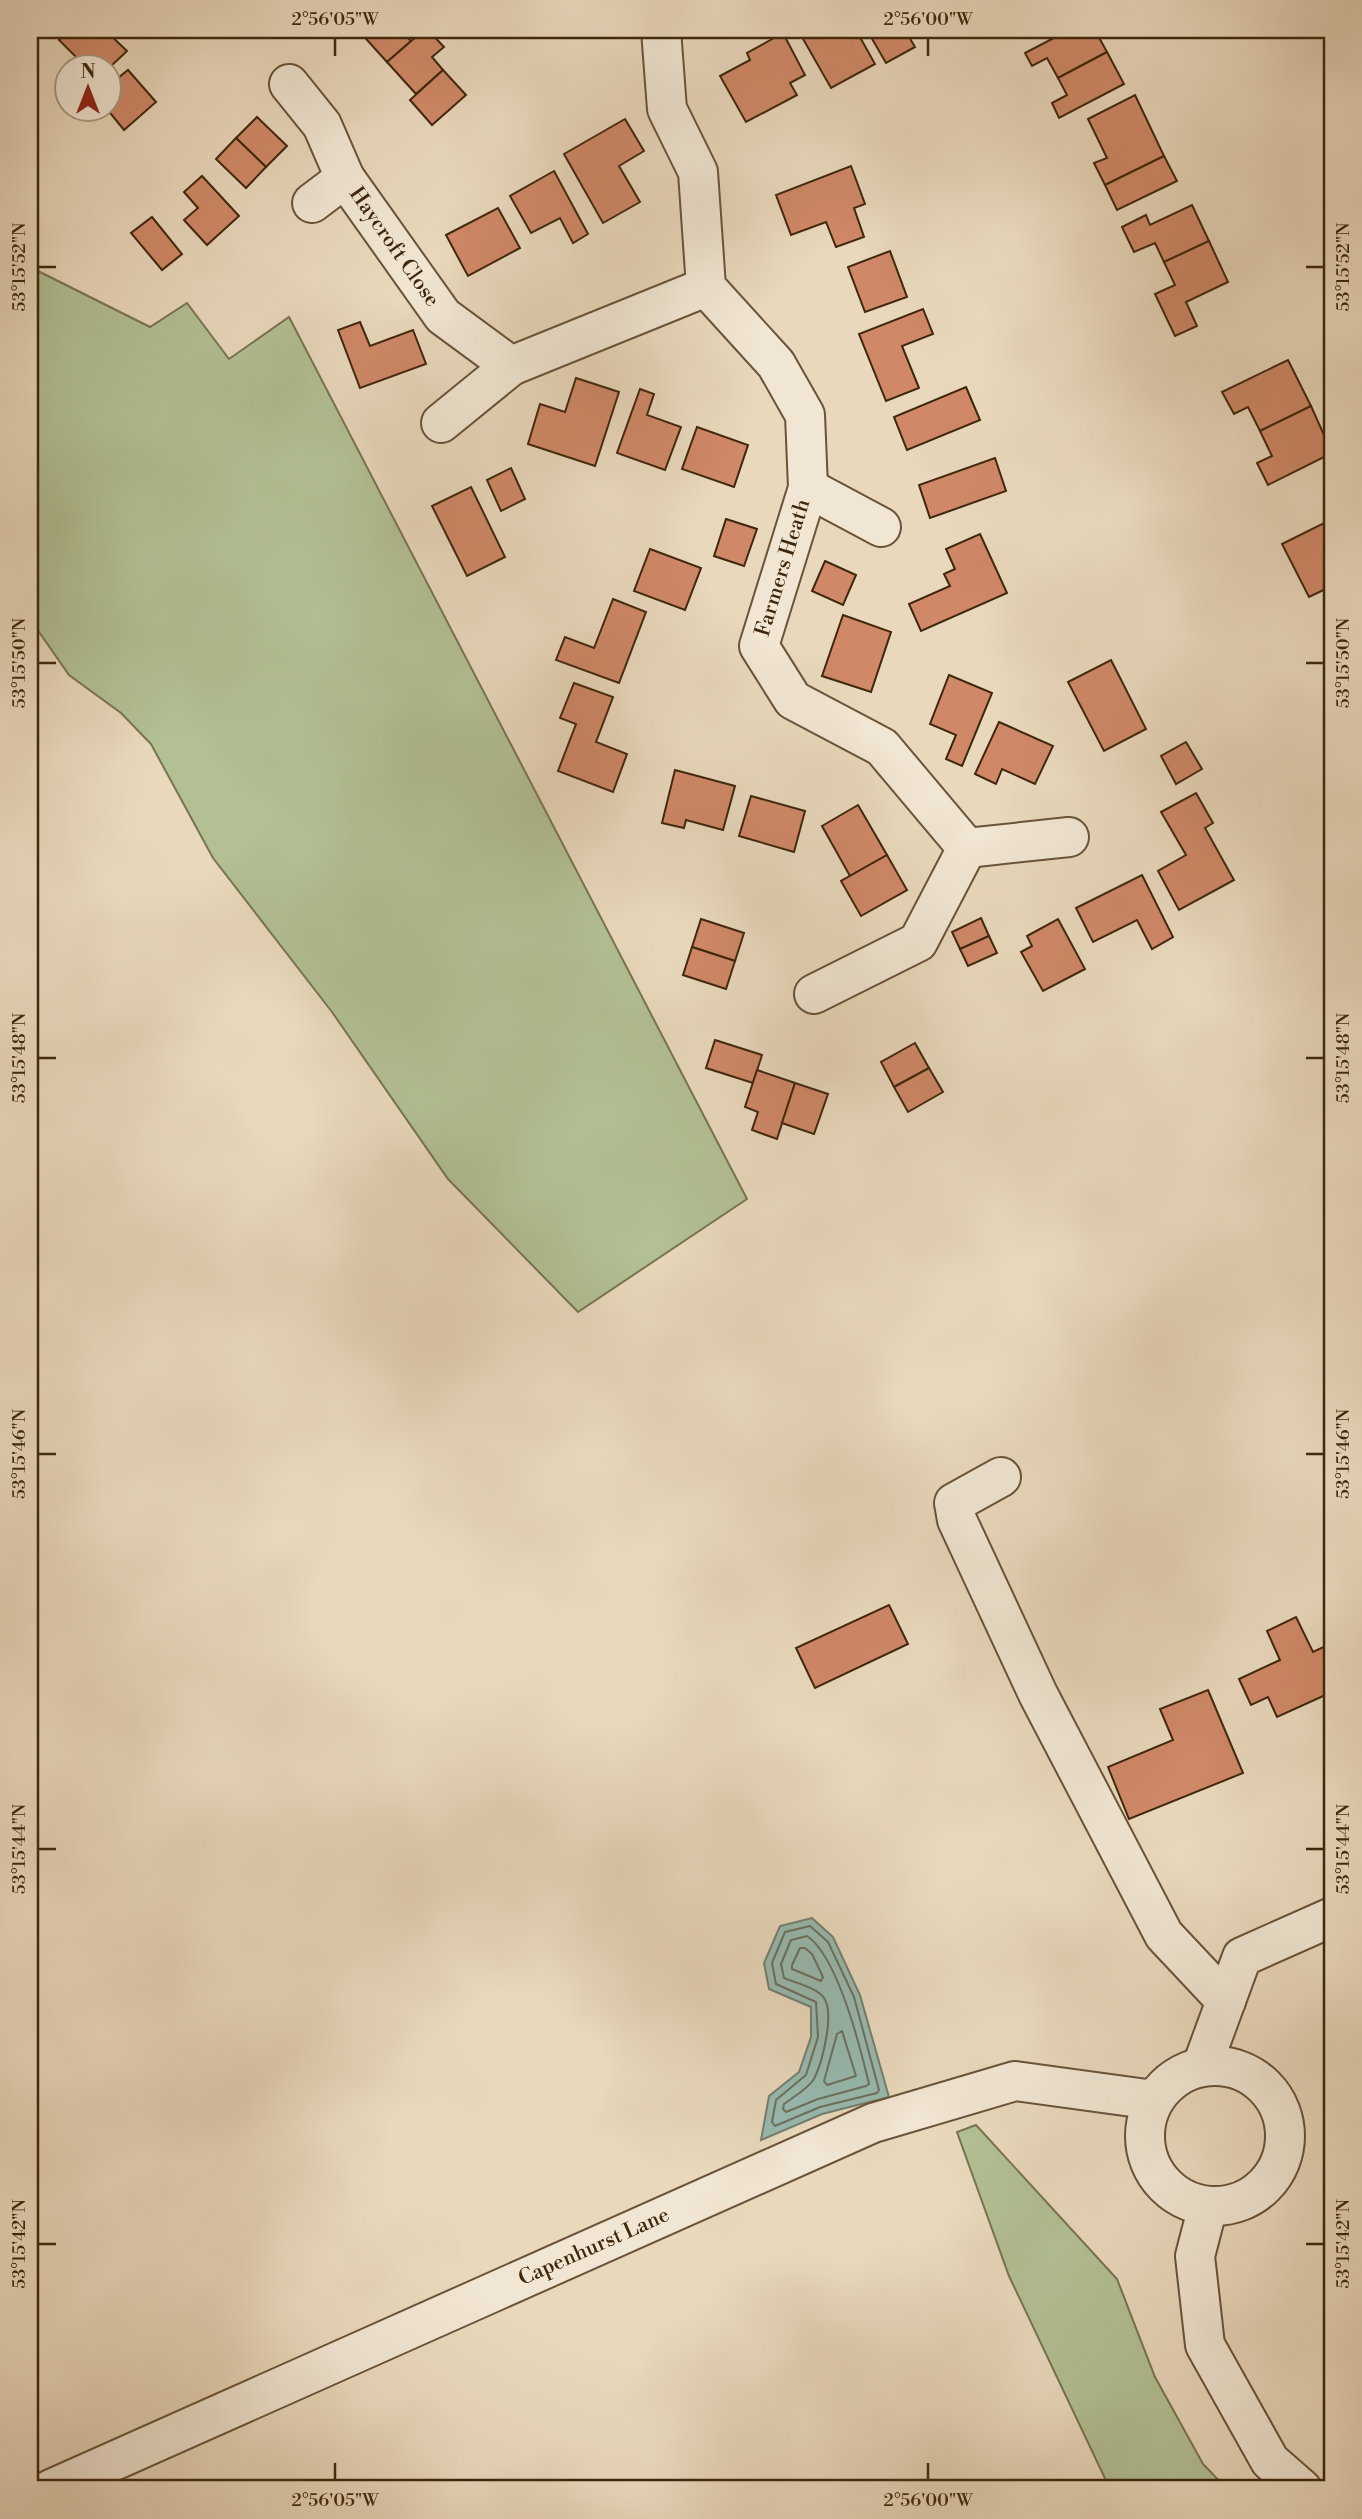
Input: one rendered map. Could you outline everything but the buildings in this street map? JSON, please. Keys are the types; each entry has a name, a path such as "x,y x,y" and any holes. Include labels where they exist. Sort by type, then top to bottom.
{"street":[{"path":"441,423 511,366 706,287 698,172 667,109 661,30"},
{"name":"Haycroft Close","path":"289,84 322,125 345,178 443,316 511,366"},
{"name":"Haycroft Close","path":"312,203 345,178"},
{"name":"Farmers Heath","path":"706,287 776,364 805,415 808,488 759,646 793,700 882,747 967,848"},
{"name":"Farmers Heath","path":"808,488 881,527"},
{"path":"814,993 918,942 967,848 1069,837"},
{"path":"1001,1477 954,1503 957,1520 1038,1694 1164,1935 1226,2001"},
{"path":"1202,2066 1242,1957 1332,1917"},
{"path":"1202,2066 1227,2066 1250,2075 1260,2082 1276,2101 1285,2128 1283,2152 1274,2175 1256,2193 1234,2204 1208,2206 1184,2199 1164,2185 1152,2168 1145,2145 1146,2120 1154,2100 1170,2081 1202,2066"},
{"name":"Capenhurst Lane","path":"51,2489 873,2123 1015,2081 1154,2100"},
{"path":"1208,2206 1195,2256 1205,2345 1270,2461 1302,2489"}],"green space":[{"path":"30,267 150,327 187,303 229,359 289,317 747,1199 578,1312 448,1179 332,1012 213,858 151,744 121,713 69,675 30,619"},
{"path":"976,2125 1117,2279 1155,2377 1203,2464 1227,2489 1110,2489 1009,2276 957,2132"}],"water":[{"path":"812,1918 833,1937 860,1995 889,2097 822,2114 761,2140 769,2096 799,2072 811,2037 811,2007 769,1989 764,1963 780,1926"}]}
